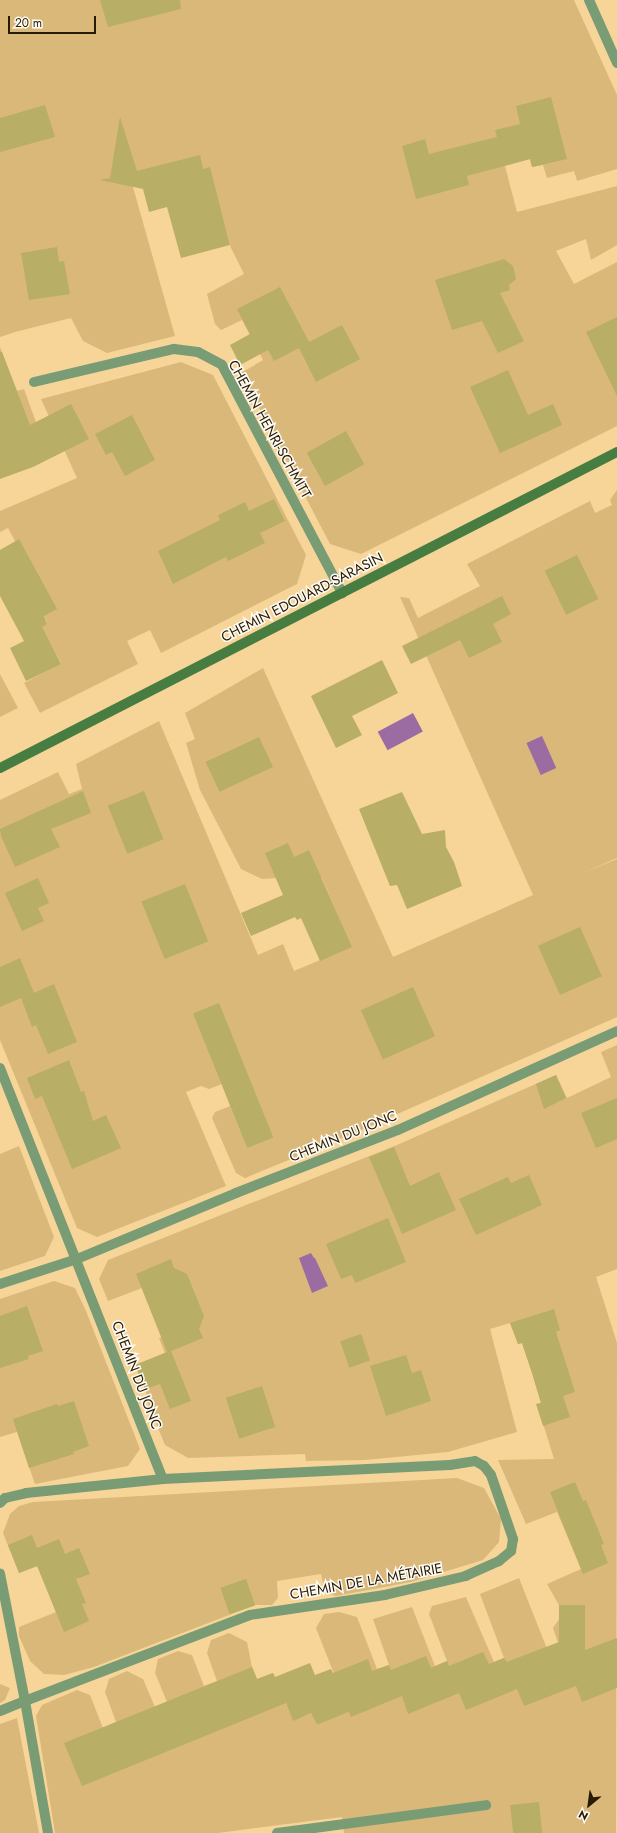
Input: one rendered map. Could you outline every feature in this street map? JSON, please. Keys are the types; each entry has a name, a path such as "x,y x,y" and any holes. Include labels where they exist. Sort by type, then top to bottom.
{"street":[{"path":"589,0 617,62"},
{"name":"CHEMIN HENRI-SCHMITT","path":"34,382 174,349 198,352 222,365 342,593"},
{"name":"CHEMIN EDOUARD-SARASIN","path":"0,768 617,452"},
{"name":"CHEMIN DU JONC","path":"0,1284 77,1259 236,1193 398,1130 617,1031"},
{"name":"CHEMIN DU JONC","path":"0,1068 163,1479"},
{"name":"CHEMIN DE LA MÉTAIRIE","path":"0,1503 4,1498 26,1493 163,1479 450,1465 474,1462 484,1466 491,1475 514,1540 511,1550 499,1561 466,1576 385,1595 250,1615 0,1711"},
{"path":"0,1573 25,1701 48,1833"},
{"path":"277,1833 486,1805"}],"shaded area":[{"path":"0,0 574,0 617,95 617,169 577,181 574,171 547,178 543,165 532,167 530,159 505,166 517,212 617,186 617,245 591,260 586,239 556,251 574,284 617,262 617,426 361,554 330,544 241,373 263,360 242,320 221,330 215,324 207,294 244,274 231,248 213,181 203,169 133,187 175,336 107,353 83,341 71,318 0,337"},
{"path":"0,347 17,391 24,389 37,425 0,437"},
{"path":"181,362 213,375 306,555 297,584 161,653 150,630 127,641 138,664 40,713 24,683 61,663 41,627 47,623 15,541 8,528 0,532 0,511 77,478 41,399"},
{"path":"617,490 617,858 583,873 617,859 617,1017 359,1131 245,1178 236,1173 212,1118 215,1112 230,1106 222,1085 230,1081 209,1089 201,1086 186,1092 226,1186 97,1237 77,1228 0,1040 0,800 58,772 69,794 82,789 76,764 159,721 258,955 283,944 294,971 351,947 322,878 284,895 276,878 262,879 241,869 200,790 186,743 195,739 185,713 263,668 393,957 533,895 400,597 409,598 418,618 480,586 467,564 590,501 595,513 612,505 610,500"},
{"path":"0,674 18,708 0,717"},
{"path":"413,713 423,732 388,750 378,732"},
{"path":"542,736 556,768 541,775 526,743"},
{"path":"617,1045 617,1269 596,1277 617,1343 616,1833 344,1833 342,1817 218,1833 55,1833 36,1716 42,1705 77,1690 90,1695 103,1728 116,1722 105,1692 109,1679 127,1671 143,1679 155,1707 167,1702 155,1673 158,1659 178,1651 192,1655 204,1686 217,1681 207,1653 211,1640 229,1633 247,1642 252,1667 257,1679 273,1673 293,1720 311,1713 317,1725 349,1712 316,1628 324,1614 339,1612 357,1617 377,1669 389,1665 373,1619 412,1607 435,1666 447,1661 429,1614 432,1606 466,1597 494,1662 504,1658 480,1594 519,1578 551,1659 562,1654 553,1628 559,1619 559,1605 547,1584 581,1569 557,1512 526,1524 498,1460 554,1459 537,1404 541,1403 532,1373 522,1343 518,1344 510,1323 490,1329 517,1432 448,1452 365,1460 306,1461 305,1454 188,1458 165,1445 145,1396 147,1395 135,1365 165,1353 159,1338 162,1337 142,1288 108,1301 99,1279 108,1260 397,1145 556,1075 567,1098 611,1077 601,1052"},
{"path":"19,1146 54,1237 45,1256 0,1271 0,1154"},
{"path":"311,1253 315,1258 328,1286 312,1293 299,1258"},
{"path":"54,1281 75,1288 86,1311 140,1449 128,1466 35,1484 17,1432 0,1437 0,1299"},
{"path":"457,1478 484,1488 501,1519 499,1542 483,1560 411,1582 336,1596 325,1592 321,1574 277,1581 278,1598 272,1605 255,1605 94,1667 64,1675 44,1674 30,1661 19,1636 19,1627 56,1612 38,1566 19,1573 3,1533 10,1514 19,1506 33,1502"},
{"path":"0,1684 10,1688 5,1700 0,1703"},
{"path":"17,1718 39,1833 0,1833 0,1724"}],"building":[{"path":"100,0 180,0 181,9 108,27"},
{"path":"551,97 567,159 532,167 530,159 467,176 469,185 416,199 402,146 425,139 429,154 497,137 495,130 520,124 516,106"},
{"path":"45,105 55,137 0,152 0,118"},
{"path":"120,117 137,171 200,155 203,169 210,167 230,245 181,258 167,207 149,212 143,189 100,180 110,178"},
{"path":"57,247 59,262 64,261 70,294 29,300 21,253"},
{"path":"504,259 513,266 516,279 509,285 510,290 500,293 524,341 498,353 482,321 452,330 435,280"},
{"path":"280,287 309,342 342,325 360,359 316,382 299,348 274,361 268,350 240,365 230,345 250,334 237,309"},
{"path":"617,317 617,396 586,332"},
{"path":"0,352 2,352 30,425 71,404 89,439 33,467 0,479"},
{"path":"508,370 528,415 553,404 562,425 500,453 470,387"},
{"path":"132,415 155,460 125,476 112,452 106,455 95,434"},
{"path":"346,431 364,464 325,486 307,453"},
{"path":"274,499 285,521 260,533 265,543 228,561 226,557 173,584 158,551 220,520 218,515 245,502 249,511"},
{"path":"19,539 57,609 44,616 47,624 42,627 61,664 26,681 10,648 24,641 0,596 0,550"},
{"path":"577,555 598,599 566,615 545,571"},
{"path":"502,596 511,614 493,624 502,642 469,658 460,640 411,664 402,646"},
{"path":"382,660 398,693 352,716 362,735 336,748 311,696"},
{"path":"259,737 273,767 219,792 206,762"},
{"path":"83,791 91,813 51,829 60,847 15,867 1,836 0,829"},
{"path":"144,791 163,839 127,854 108,806"},
{"path":"402,792 422,834 445,830 446,847 454,862 462,886 407,909 397,885 390,886 359,809"},
{"path":"288,843 294,857 309,850 352,947 320,961 301,918 297,920 295,917 251,936 241,913 283,895 265,853"},
{"path":"38,878 49,903 38,908 44,921 22,931 5,893"},
{"path":"185,884 208,941 165,959 141,902"},
{"path":"580,927 602,976 560,995 538,946"},
{"path":"20,958 34,993 54,984 77,1042 48,1054 36,1025 32,1027 21,998 0,1007 0,967"},
{"path":"413,987 435,1036 383,1060 361,1010"},
{"path":"219,1003 273,1137 247,1148 193,1013"},
{"path":"69,1060 81,1092 84,1091 93,1121 106,1115 121,1148 72,1169 42,1096 35,1099 27,1078"},
{"path":"556,1075 566,1098 544,1109 536,1084"},
{"path":"617,1098 617,1139 596,1148 581,1113"},
{"path":"394,1147 410,1186 439,1172 456,1210 402,1234 369,1157"},
{"path":"529,1175 542,1205 476,1235 459,1199 508,1177 511,1183"},
{"path":"388,1218 406,1262 355,1283 352,1275 341,1279 326,1244"},
{"path":"171,1259 174,1268 187,1274 204,1316 199,1329 203,1338 171,1351 191,1401 170,1409 160,1384 145,1389 135,1365 167,1352 136,1274"},
{"path":"27,1306 43,1351 28,1356 29,1359 0,1368 0,1316"},
{"path":"554,1309 560,1330 556,1332 575,1392 563,1396 570,1417 543,1426 536,1404 541,1403 532,1373 522,1343 518,1344 510,1323"},
{"path":"361,1334 370,1360 349,1368 340,1341"},
{"path":"406,1355 412,1373 421,1370 431,1401 386,1416 370,1366"},
{"path":"262,1386 275,1427 239,1439 226,1398"},
{"path":"74,1401 89,1446 73,1452 74,1454 29,1468 13,1419 57,1404 58,1406"},
{"path":"575,1482 583,1501 586,1500 604,1544 601,1545 608,1563 583,1574 550,1492"},
{"path":"32,1535 37,1548 59,1539 65,1554 79,1548 90,1574 76,1579 86,1603 82,1604 89,1621 64,1632 37,1566 19,1573 8,1545"},
{"path":"246,1579 255,1605 230,1614 220,1588"},
{"path":"559,1605 585,1605 585,1650 617,1638 617,1688 582,1702 576,1686 524,1706 517,1689 466,1710 459,1693 408,1714 402,1696 351,1717 349,1712 317,1725 311,1713 293,1721 286,1703 82,1786 64,1743 252,1667 257,1679 273,1673 275,1677 310,1663 315,1675 331,1669 333,1673 368,1659 372,1671 389,1665 391,1670 426,1656 431,1668 447,1661 449,1666 483,1652 489,1664 504,1658 507,1662 559,1642"},
{"path":"539,1802 542,1833 513,1833 510,1805"}]}
